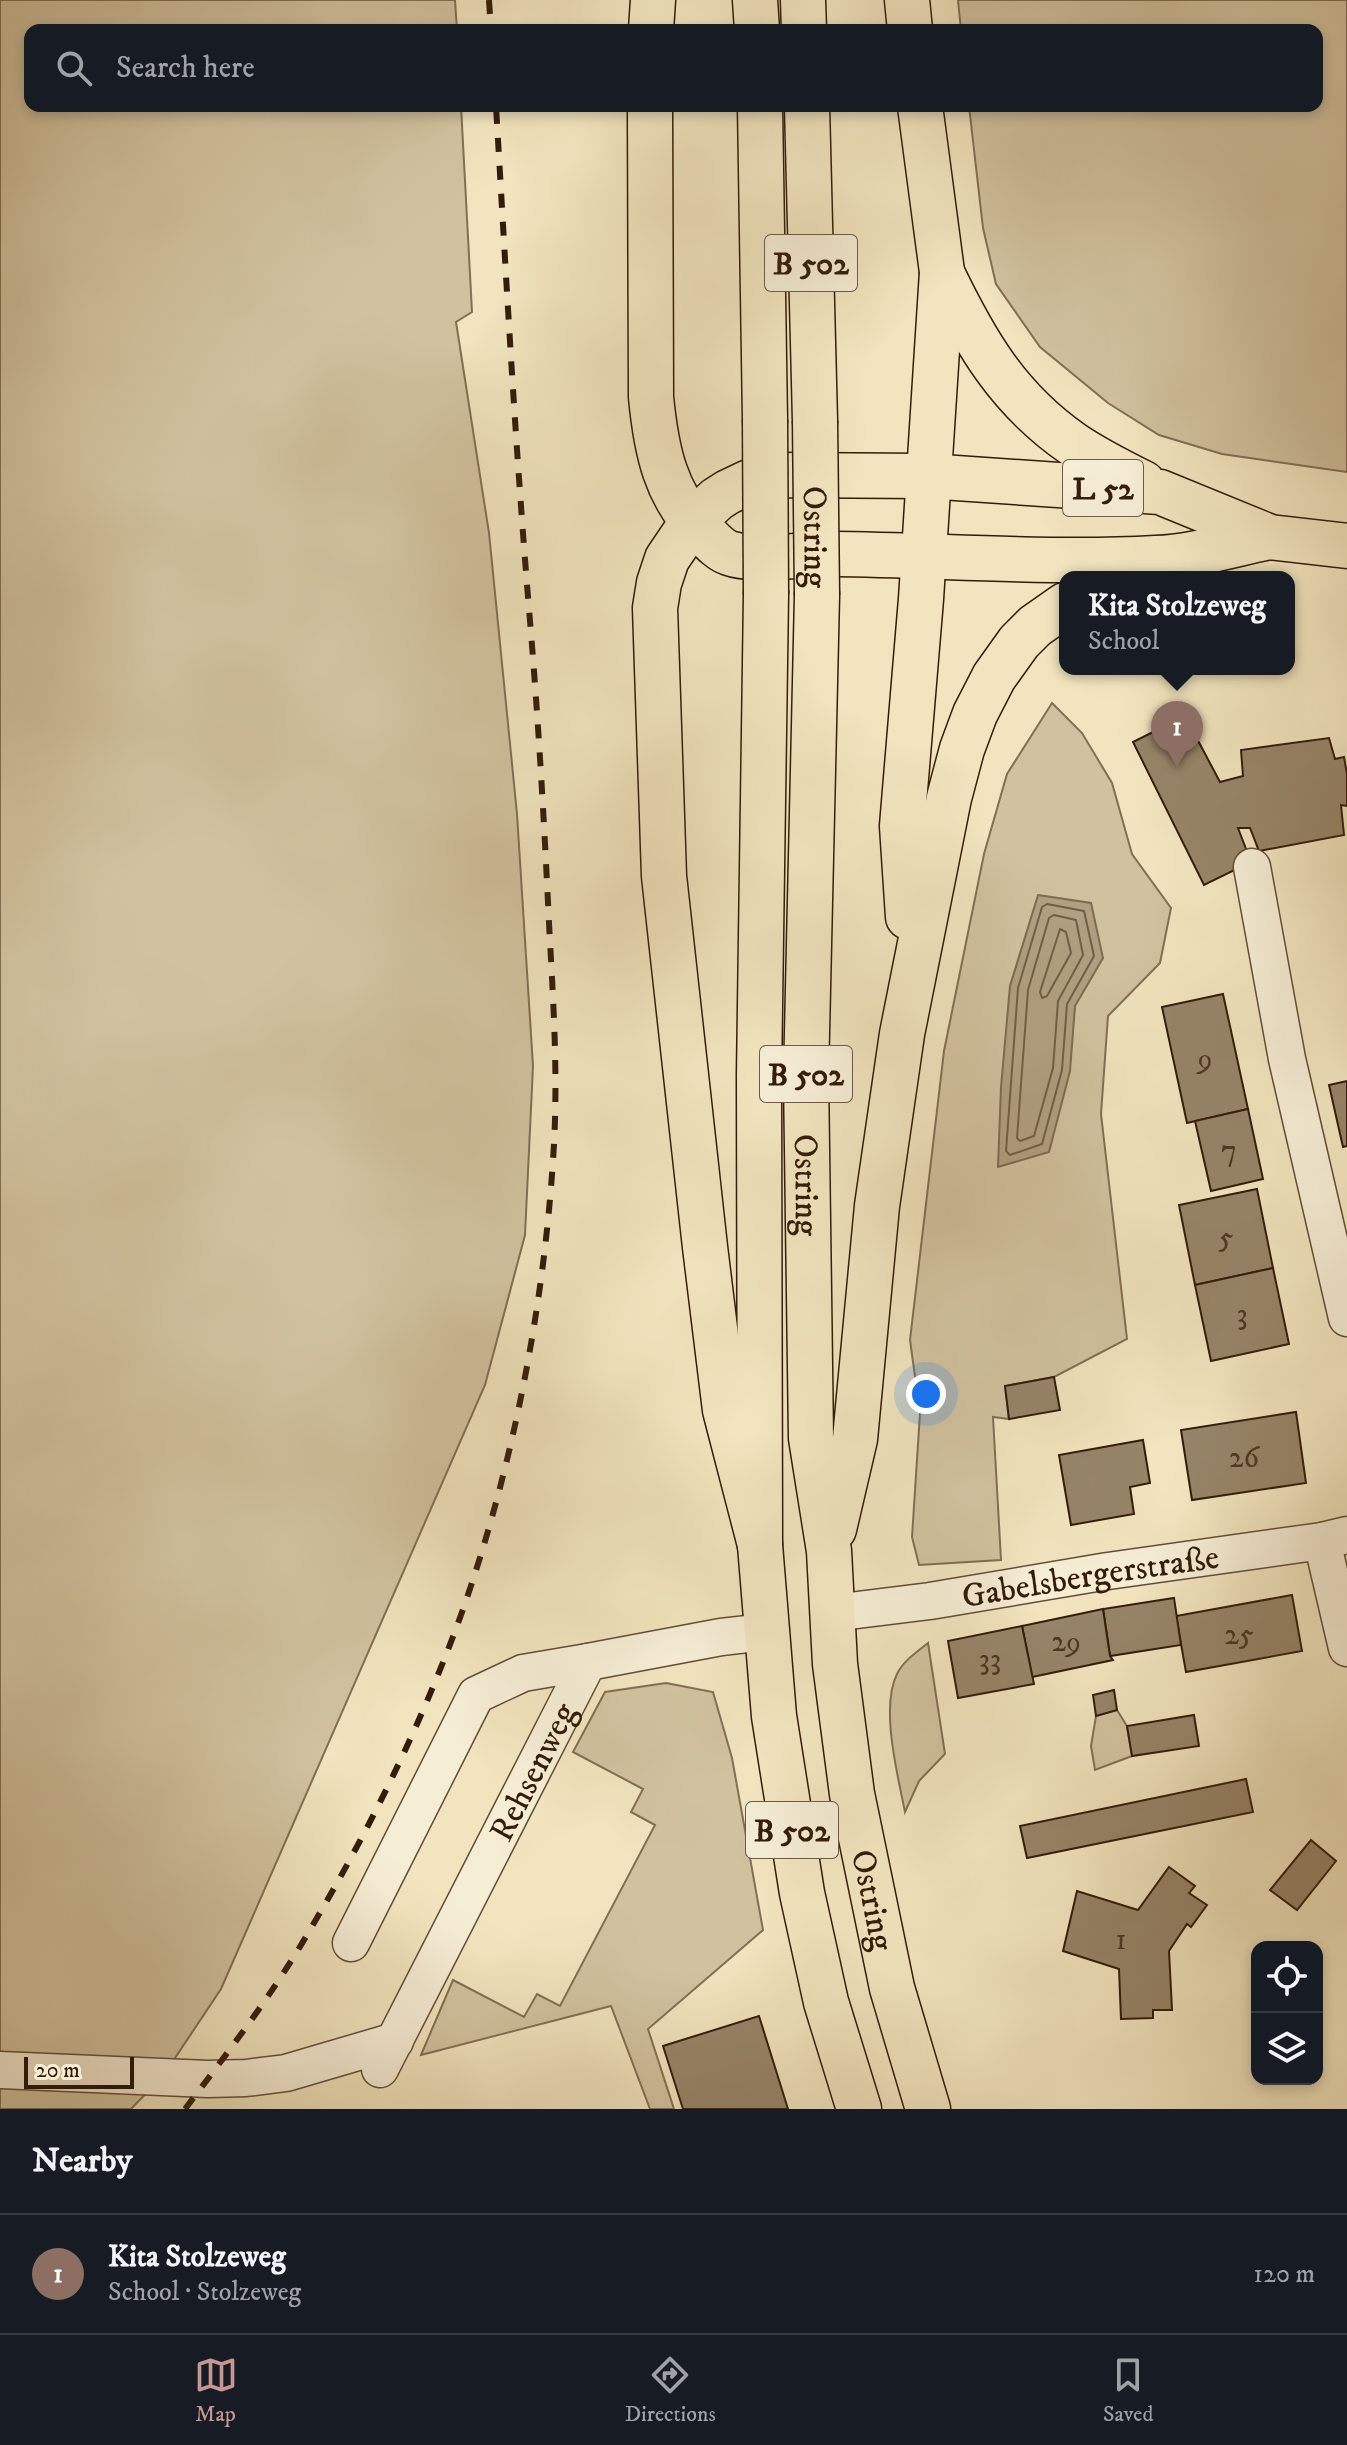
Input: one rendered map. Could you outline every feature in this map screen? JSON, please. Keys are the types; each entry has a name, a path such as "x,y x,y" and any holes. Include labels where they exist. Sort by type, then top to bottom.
{"highway":[{"path":"651,24 653,0"},
{"path":"755,0 757,24"},
{"path":"803,0 804,24"},
{"path":"907,0 909,24"},
{"path":"650,112 651,397 656,436 668,484 692,522 667,559 655,608 664,876 725,1410 760,1545"},
{"name":"Ostring","path":"760,112 766,594 759,1075 760,1545 774,1716 802,1893 826,2002 859,2109"},
{"name":"Ostring","path":"807,112 817,595 806,1124 811,1438 829,1551 839,1702 852,1794 892,1988 928,2109"},
{"path":"912,979 902,826 924,556 942,272 921,112"},
{"path":"942,272 990,363 1029,408 1092,456 1160,492"},
{"name":"L 52","path":"1159,558 744,556 728,553 692,522 728,492 749,482 777,475 927,476 1160,492 1270,537 1347,546"},
{"path":"1131,571 1159,558 1270,537"},
{"path":"829,1551 855,1439 877,1206 912,979 940,835 962,749 994,677 1019,642 1059,609"},
{"path":"907,2043 944,2109"}],"street":[{"path":"1252,867 1287,1059 1347,1318"},
{"path":"1334,1538 1347,1648"},
{"name":"Gabelsbergerstraße","path":"833,1613 930,1601 1334,1538"},
{"name":"Rehsenweg","path":"0,2070 246,2078 388,2055 588,1662 721,1637 766,1632"},
{"path":"351,1943 476,1695 523,1673 588,1662"}],"shaded area":[{"path":"0,0 455,0 457,24 24,24 24,112 461,112 472,312 456,322 489,533 517,814 533,1066 525,1235 485,1385 221,1989 163,2076 131,2109 0,2109"},
{"path":"958,0 1347,0 1347,472 1222,454 1159,435 1108,403 1040,347 996,284 983,228 970,112 1323,112 1323,24 960,24"},
{"path":"1052,703 1082,733 1112,783 1132,854 1171,908 1160,963 1108,1016 1101,1114 1127,1339 1054,1377 1005,1386 1009,1419 993,1417 1001,1560 919,1565 912,1537 920,1413 910,1340 944,1051 984,854 1007,774"},
{"path":"928,1643 945,1754 919,1781 905,1812 890,1723 892,1688 903,1665"},
{"path":"666,1683 713,1692 732,1758 763,1930 648,2029 674,2109 650,2109 611,2006 421,2055 453,1980 524,2017 537,1994 560,2006 655,1825 631,1812 643,1789 573,1752 605,1692"},
{"path":"1117,1710 1127,1726 1132,1756 1095,1770 1091,1746 1096,1716"}],"water":[{"path":"1038,895 1091,903 1103,958 1075,1006 1070,1071 1049,1152 998,1167 1010,986"}],"building":[{"path":"1185,716 1220,782 1243,776 1241,750 1329,738 1335,759 1344,757 1347,774 1347,806 1341,805 1344,835 1259,851 1250,828 1238,828 1251,862 1204,885 1133,742"},
{"path":"1223,994 1248,1109 1187,1123 1162,1007"},
{"path":"1347,1081 1347,1146 1343,1147 1329,1085"},
{"path":"1248,1109 1263,1179 1211,1191 1195,1121"},
{"path":"1257,1189 1273,1268 1195,1285 1179,1205"},
{"path":"1273,1268 1289,1344 1211,1361 1195,1285"},
{"path":"1054,1377 1060,1410 1009,1419 1005,1386"},
{"path":"1296,1412 1306,1483 1192,1500 1181,1430"},
{"path":"1143,1440 1150,1483 1130,1487 1134,1514 1071,1525 1059,1455"},
{"path":"1292,1595 1302,1651 1186,1672 1176,1616"},
{"path":"1174,1598 1181,1645 1110,1656 1103,1609"},
{"path":"1103,1609 1113,1660 1032,1677 1022,1626"},
{"path":"1022,1626 1034,1684 958,1698 948,1641"},
{"path":"1114,1690 1117,1710 1096,1716 1093,1695"},
{"path":"1194,1715 1199,1746 1132,1756 1127,1726"},
{"path":"1246,1779 1253,1812 1027,1858 1020,1826"},
{"path":"1311,1840 1336,1861 1297,1910 1270,1890"},
{"path":"1169,1867 1195,1886 1189,1893 1207,1905 1191,1927 1187,1924 1169,1951 1172,2010 1153,2010 1153,2018 1121,2019 1119,1969 1063,1951 1077,1891 1138,1910"},
{"path":"759,2016 788,2109 683,2109 663,2046"}],"railway":[{"path":"489,0 491,24"},
{"path":"185,2109 297,1951 352,1855 409,1742 442,1665 477,1568 509,1449 534,1327 550,1204 554,1144 554,1034 540,766 496,112"}],"place":[{"name":"Kita Stolzeweg","path":"1177,767"}]}
